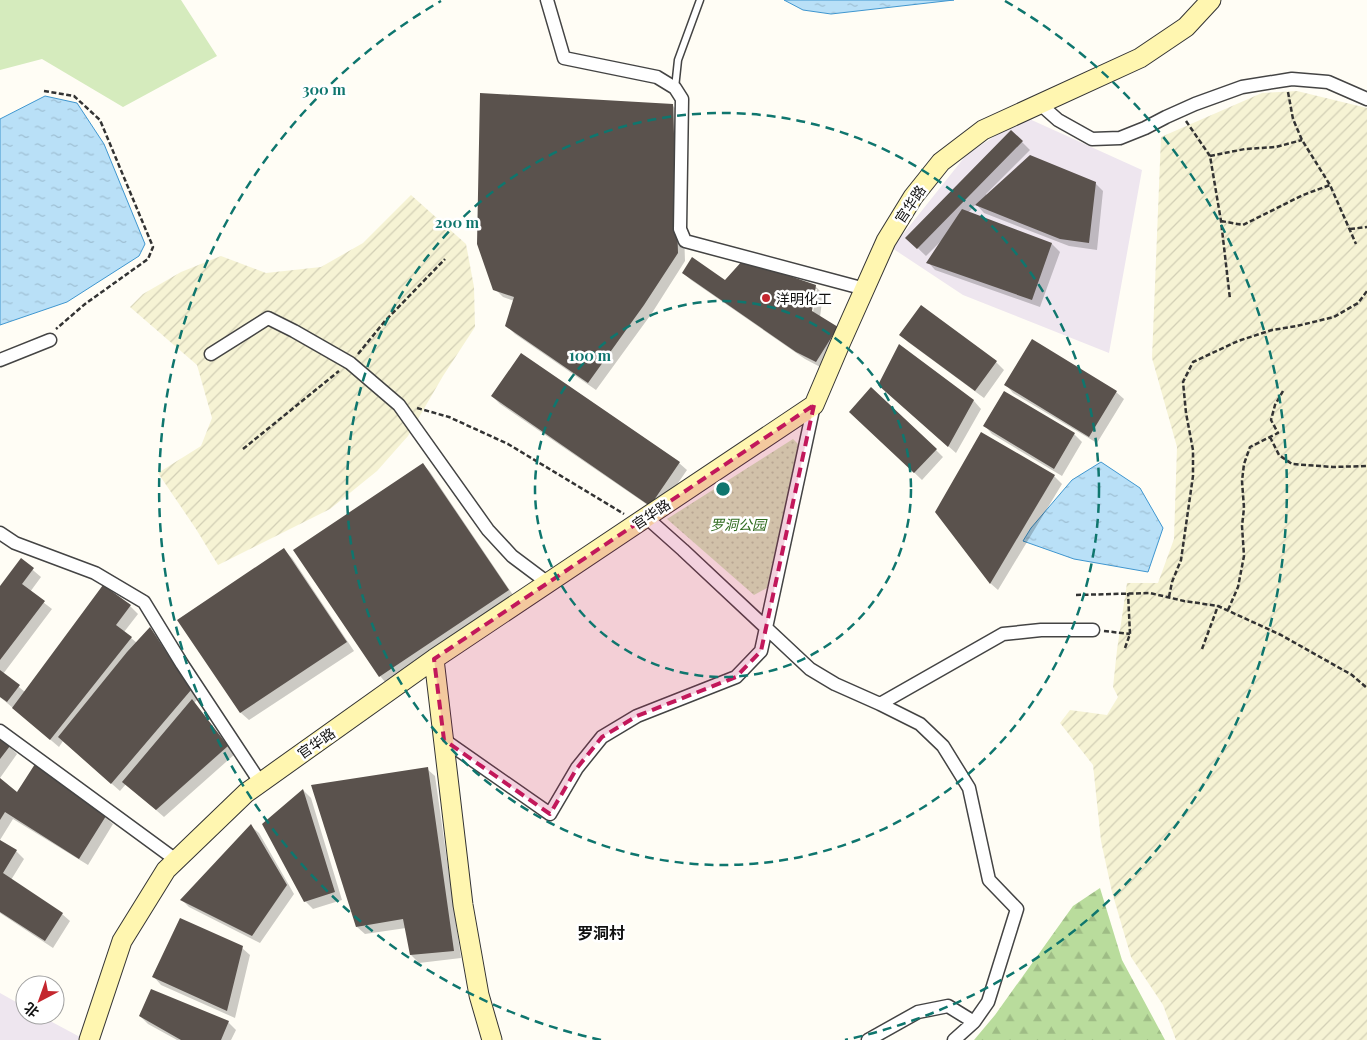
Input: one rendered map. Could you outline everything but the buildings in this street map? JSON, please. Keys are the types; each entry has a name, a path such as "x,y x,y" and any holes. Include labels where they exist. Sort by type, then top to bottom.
{"main road":[{"name":"官华路","path":"89,1040 122,941 166,870 246,793 434,659 814,405 886,241 914,197 941,162 983,130 1140,58 1186,26 1212,0"},
{"path":"434,659 463,905 479,995 492,1040"}],"street":[{"path":"547,0 564,58 657,77 676,88 682,99 680,229 685,241 865,289"},
{"path":"1040,104 1058,120 1092,139 1120,138 1179,111 1242,87 1292,79 1328,82 1367,99"},
{"path":"211,354 268,318 350,363 399,405 488,530 512,556 548,583"},
{"path":"0,360 45,342"},
{"path":"444,740 550,814 577,768 602,737 637,716 736,677 761,651 814,405"},
{"path":"643,520 683,550 810,669 835,684 920,724 943,746 969,788 990,880 1017,908 988,1002 974,1022 954,1040"},
{"path":"0,533 16,543 95,573 144,602 182,664 260,782"},
{"path":"880,704 1003,634 1041,630 1093,630"},
{"path":"0,731 176,860"},
{"path":"868,1040 918,1012 948,1006 974,1022"}],"lane":[{"path":"676,88 678,60 700,0"}],"path":[{"path":"1286,80 1292,119 1302,140 1330,185 1356,244"},
{"path":"44,91 74,96 100,120 153,247 148,259 85,304 45,342"},
{"path":"1179,111 1210,156 1221,221 1230,299"},
{"path":"1210,156 1245,149 1276,147 1302,140"},
{"path":"1221,221 1243,225 1303,195 1330,185"},
{"path":"1350,229 1367,227"},
{"path":"1169,597 1172,582 1181,560 1193,476 1193,450 1186,413 1183,382 1193,362 1238,341 1272,330 1334,317 1358,303 1367,291"},
{"path":"1228,610 1238,587 1244,556 1242,481 1244,464 1250,446 1278,433 1271,420 1275,405 1283,391"},
{"path":"399,405 449,417 508,444 643,520"},
{"path":"1270,438 1279,455 1292,464 1333,467 1367,466"},
{"path":"1125,648 1130,634 1128,593"},
{"path":"1076,595 1150,593 1218,606 1281,635 1352,676 1367,688"},
{"path":"1202,649 1218,606"},
{"path":"1093,630 1130,634"}],"highlighted area":[{"path":"814,405 761,651 736,677 637,716 602,737 577,768 550,814 444,740 434,659"}],"shaded area":[{"path":"1297,91 1367,108 1367,1040 1176,1040 1163,1005 1131,957 1112,892 1101,841 1093,765 1060,723 1070,710 1107,715 1118,697 1113,687 1127,583 1158,583 1174,539 1177,447 1152,358 1161,137 1262,93"},
{"path":"1025,117 1142,170 1109,353 963,295 892,248 967,154"},
{"path":"411,195 466,244 474,287 475,327 443,376 408,436 377,471 330,509 218,565 158,473 201,446 212,418 197,365 130,307 143,294 181,272 221,256 266,273 321,267 363,243"},
{"path":"0,993 15,1001 15,1025 58,1025 80,1037 78,1040 0,1040"}],"green space":[{"path":"0,0 181,0 217,56 123,107 42,59 0,70"},
{"name":"罗洞公园","path":"793,439 799,445 767,588 754,595 667,519"},
{"path":"1100,888 1122,960 1165,1040 974,1040 995,1015 1073,906"}],"water":[{"path":"784,0 954,0 831,14 803,10"},
{"path":"45,96 77,103 104,144 145,244 139,256 67,302 0,325 0,119"},
{"path":"1101,462 1140,488 1163,528 1148,572 1074,559 1023,541 1031,528 1072,480"}],"place":[{"name":"洋明化工","path":"766,298"}],"district":[{"name":"罗洞村","path":"601,932"}]}
